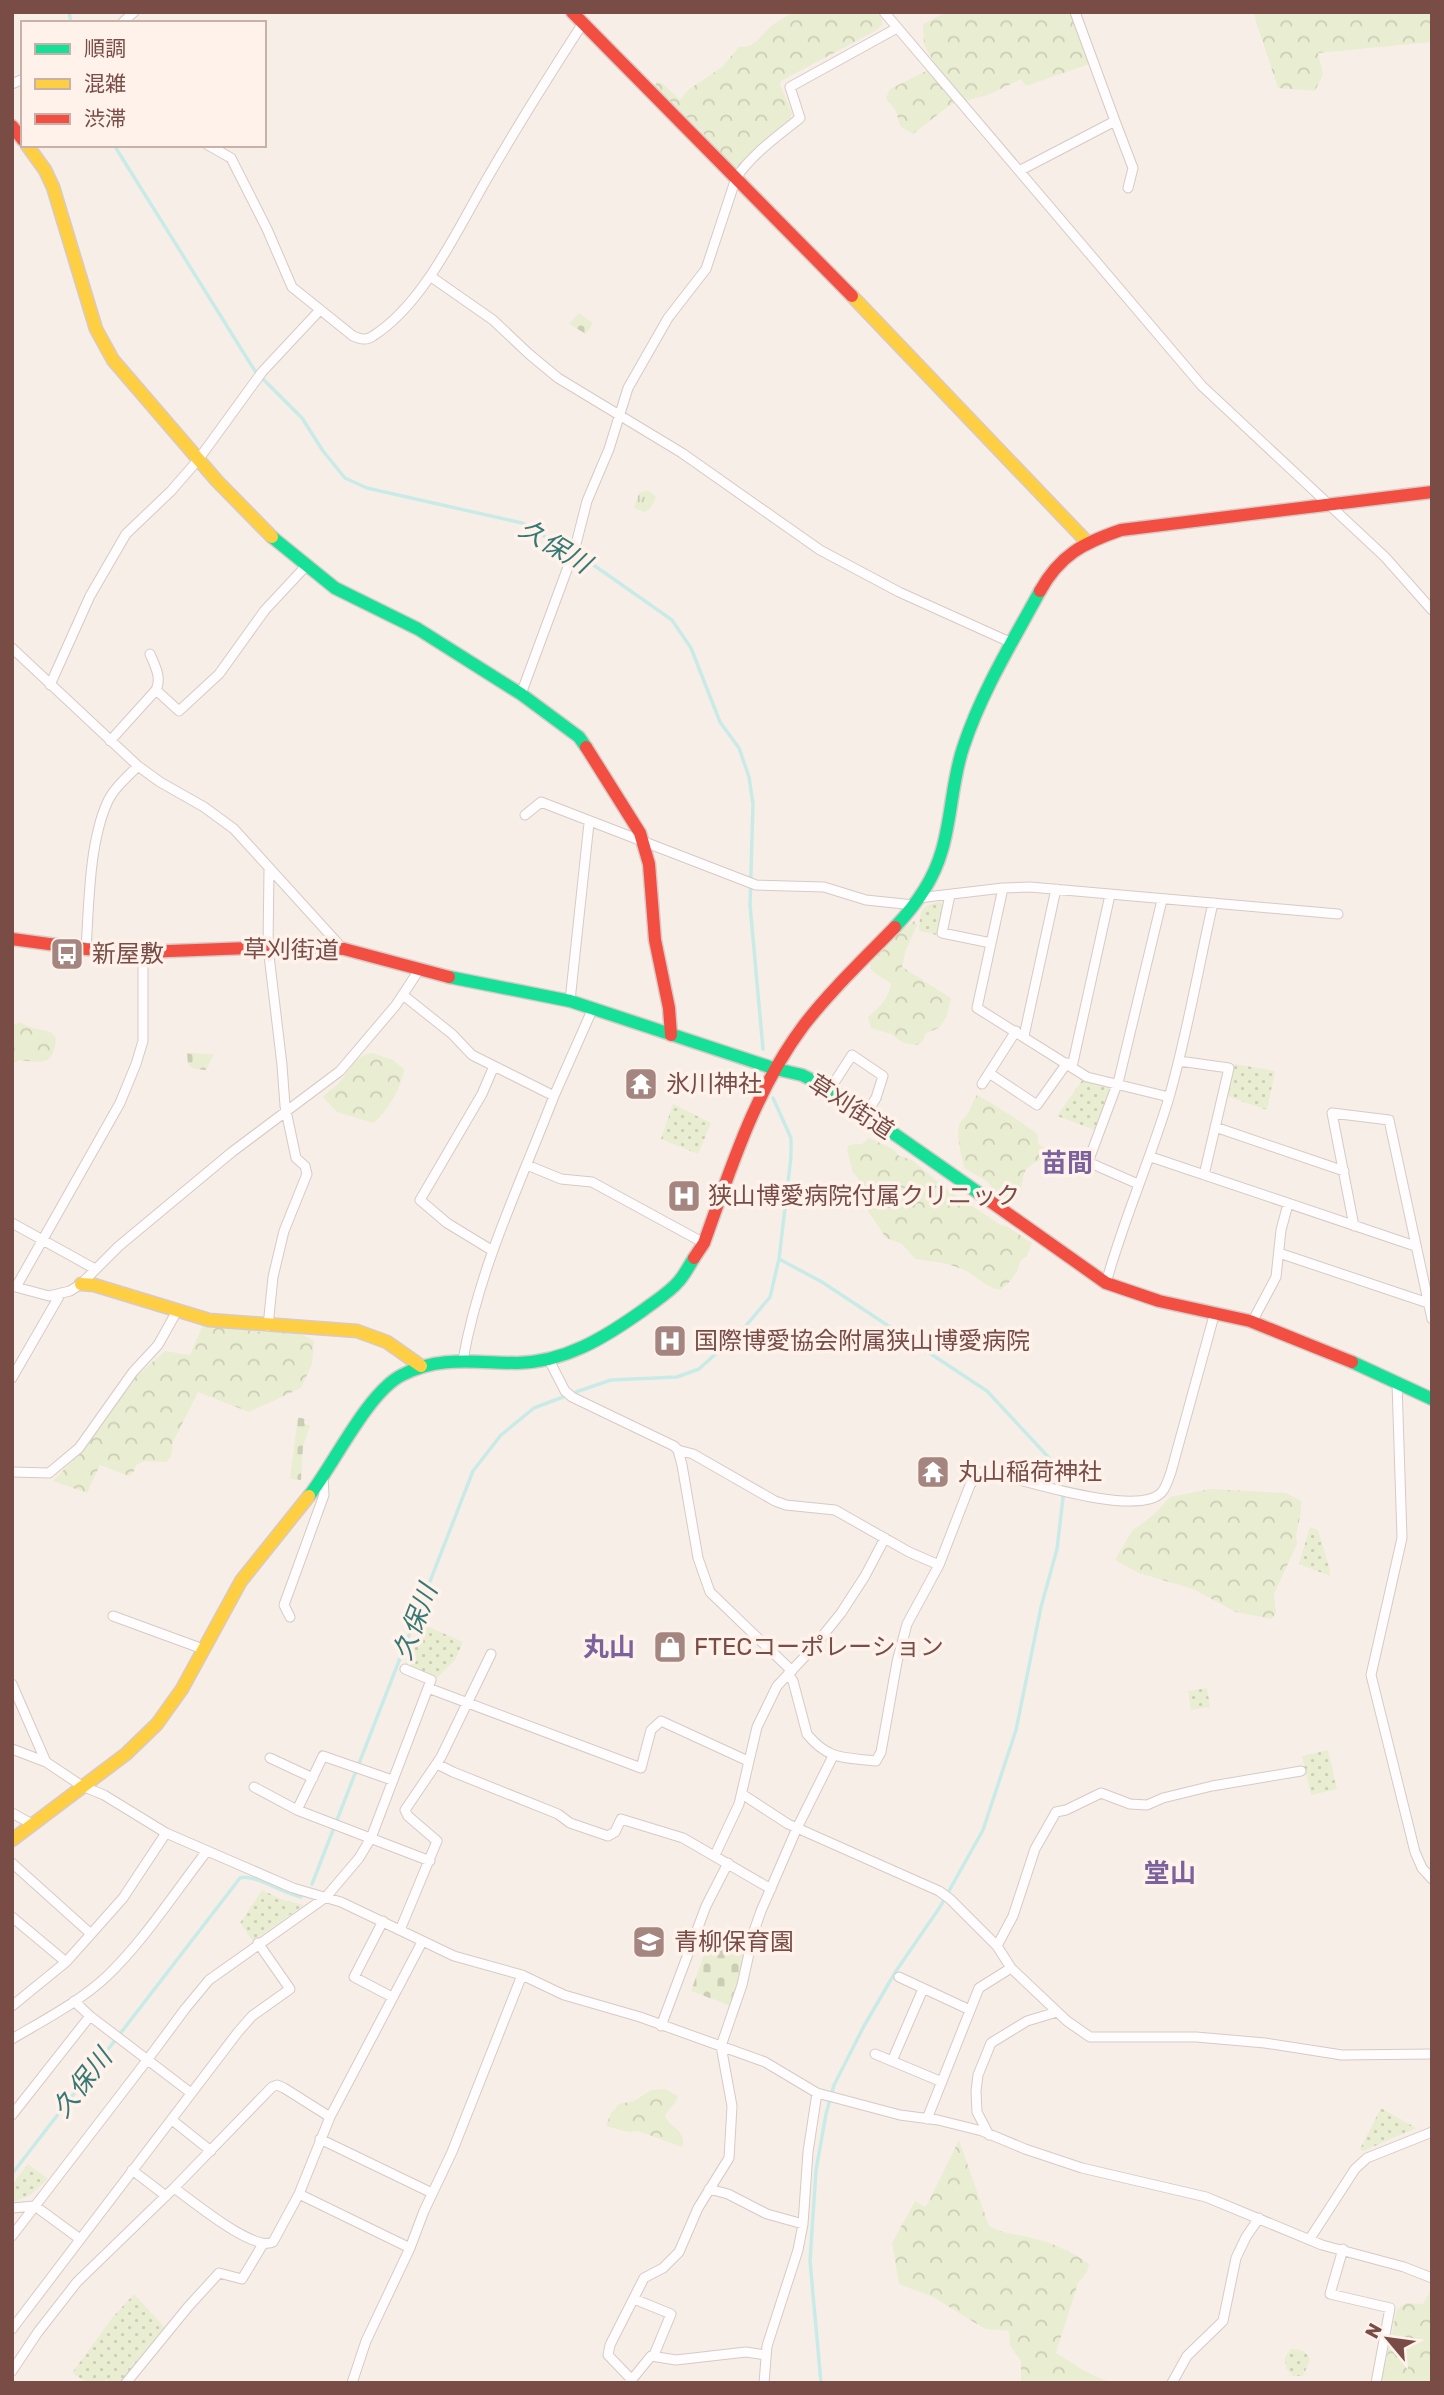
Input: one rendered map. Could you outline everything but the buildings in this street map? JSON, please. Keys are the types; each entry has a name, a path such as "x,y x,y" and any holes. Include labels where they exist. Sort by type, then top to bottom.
{"street":[{"path":"572,12 875,320 1087,542"},
{"path":"884,12 1202,386 1385,557 1432,610"},
{"path":"1075,12 1133,168 1128,188"},
{"path":"212,147 231,158 267,229 287,281 319,311 353,336 365,340 402,310 430,276 526,112 583,23"},
{"path":"521,694 575,548 587,501 609,449 628,388 668,317 706,269 736,178 771,142 800,118 790,88 897,27"},
{"path":"1019,171 1115,121"},
{"path":"28,147 53,187 96,330 104,346 198,460 270,535 335,588 418,629 521,694 579,737 604,772 643,842 649,864 655,940 669,1008 671,1035"},
{"path":"430,276 494,320 529,354 558,377 718,476 820,550 910,597 1012,643"},
{"path":"50,685 90,596 126,534 171,491 198,460 253,382 319,311"},
{"path":"12,1840 126,1754 157,1724 182,1689 241,1581 323,1478 386,1385 422,1366 440,1361 505,1363 549,1360 565,1356 607,1336 657,1301 680,1280 704,1243 746,1129 776,1069 821,1004 916,901 942,851 966,738 990,683 1062,560 1087,542 1121,530 1432,492"},
{"path":"156,691 179,711 219,674 265,610 306,566"},
{"path":"12,648 138,766 234,829 344,949"},
{"path":"110,741 156,691 159,684 157,670 150,654"},
{"path":"86,948 93,860 105,810 114,791 138,766"},
{"path":"525,815 541,802 717,868 742,881 756,885 824,887 866,900 916,901 1003,888 1056,889 1338,914"},
{"path":"570,1001 589,822"},
{"path":"268,1326 273,1277 284,1231 307,1174 296,1158 286,1112 268,947 269,868"},
{"path":"1003,888 977,1008 1087,1077 1169,1097"},
{"path":"982,1084 1020,1033 1056,889"},
{"path":"950,895 942,933 991,943"},
{"path":"989,1073 1037,1105 1069,1065 1110,895"},
{"path":"1138,1184 1088,1162 1117,1085 1162,900"},
{"path":"1106,1283 1117,1242 1151,1157 1169,1097 1213,903"},
{"name":"草刈街道","path":"12,939 143,952 301,946 344,949 419,970 570,1001 776,1069 802,1075 830,1089 1106,1283 1149,1301 1215,1312 1252,1322 1432,1399"},
{"path":"143,952 144,1006 141,1050 120,1103 14,1287 45,1296 70,1291 82,1284 95,1269 222,1160 340,1071 403,995 419,970"},
{"path":"403,995 452,1034 472,1055 554,1096"},
{"path":"463,1360 470,1321 493,1251 554,1096 593,1008"},
{"path":"830,1089 852,1055 883,1076 876,1098 866,1114"},
{"path":"1179,1061 1229,1068 1204,1175"},
{"path":"493,1251 447,1223 420,1200 482,1094 494,1066"},
{"path":"1354,1226 1332,1113 1389,1120 1432,1319"},
{"path":"1215,1127 1344,1171"},
{"path":"1151,1157 1415,1246"},
{"path":"527,1165 561,1179 592,1182 704,1243"},
{"path":"1252,1322 1276,1278 1281,1230 1289,1204"},
{"path":"12,1223 95,1269"},
{"path":"1279,1253 1427,1303"},
{"path":"82,1284 94,1285 224,1323 357,1331 387,1342 422,1366"},
{"path":"12,1378 61,1293"},
{"path":"12,1472 49,1473 79,1448 133,1372 158,1345 177,1311"},
{"path":"678,1450 698,1559 705,1581 719,1600 790,1672 807,1734 833,1756 876,1761 881,1752 907,1624 939,1565 976,1475 985,1471 1062,1491 1140,1502 1162,1492 1171,1472 1215,1312"},
{"path":"549,1360 565,1391 572,1396 678,1450 693,1454 775,1501 786,1505 835,1510 908,1552 939,1565"},
{"path":"1397,1383 1402,1538 1371,1675 1415,1852 1422,1868 1432,1879"},
{"path":"290,1617 284,1605 324,1495 323,1478"},
{"path":"715,1855 742,1794 757,1727 777,1686 841,1613 885,1538"},
{"path":"113,1616 203,1649"},
{"path":"400,1930 437,1841 408,1816 405,1810 437,1764 491,1654"},
{"path":"12,2236 209,1980 326,1897 359,1858 371,1838 431,1680 405,1669"},
{"path":"12,1684 46,1762"},
{"path":"428,1688 641,1768 651,1730 661,1721 748,1761"},
{"path":"12,1749 46,1762 82,1786 104,1795 166,1833 208,1852 293,1888 326,1897 454,1956 522,1975 564,1995 640,2017 765,2062 819,2094 900,2115 982,2131 1082,2168 1206,2197 1308,2240 1404,2267 1432,2278"},
{"path":"297,1810 323,1756 392,1780"},
{"path":"766,2355 746,2352 676,2360 654,2355 648,2357 630,2381 608,2355 610,2344 643,2278 663,2268 678,2252 709,2189 727,2162 733,2106 721,2046 742,1984 754,1931 797,1828 833,1756"},
{"path":"270,1758 313,1778"},
{"path":"437,1764 453,1773 558,1814 570,1823 608,1836 615,1832 621,1819 683,1838 771,1889"},
{"path":"997,1946 1013,1916 1035,1849 1056,1812 1101,1793 1129,1804 1147,1805 1163,1798 1212,1786 1301,1771"},
{"path":"254,1787 297,1810 430,1861"},
{"path":"742,1794 797,1828 939,1891 997,1946 1011,1968 1057,2012 1080,2032 1094,2039 1177,2036 1265,2043 1342,2055 1432,2054"},
{"path":"12,1813 32,1824"},
{"path":"12,2006 66,1962 91,1934 123,1898 166,1833"},
{"path":"12,2039 104,1979 122,1961 208,1852"},
{"path":"12,1863 91,1934"},
{"path":"661,2026 706,1906 728,1863"},
{"path":"12,1917 66,1962"},
{"path":"383,1922 354,1977 392,1997"},
{"path":"174,2188 237,2232 264,2244 273,2242 299,2194 330,2117 422,1942"},
{"path":"12,2329 191,2092 252,2017 290,1989 258,1943"},
{"path":"927,2119 979,1988 1011,1968"},
{"path":"352,2383 366,2341 452,2152 522,1975"},
{"path":"899,1977 970,2010"},
{"path":"892,2061 923,1989"},
{"path":"74,2001 191,2092"},
{"path":"989,2135 977,2112 976,2091 978,2075 991,2043 1027,2021 1057,2012"},
{"path":"12,2115 90,2016"},
{"path":"875,2054 942,2082"},
{"path":"12,2371 38,2332 78,2282 211,2151 271,2087 277,2085 330,2117"},
{"path":"764,2383 766,2355 776,2313 798,2250 803,2224 808,2152 819,2094"},
{"path":"172,2120 211,2151"},
{"path":"1308,2240 1355,2169 1367,2158 1432,2132"},
{"path":"320,2139 432,2193"},
{"path":"132,2171 166,2196"},
{"path":"709,2189 728,2194 767,2214 803,2224"},
{"path":"299,2194 410,2248"},
{"path":"12,2208 36,2206 80,2239"},
{"path":"1172,2383 1187,2356 1223,2321 1236,2258 1259,2218"},
{"path":"126,2383 178,2318 219,2273 242,2279 264,2244"},
{"path":"1343,2249 1331,2294 1390,2308 1376,2383"},
{"path":"634,2299 671,2314 654,2355"}],"green space":[{"path":"793,12 876,12 882,19 882,25 781,81 780,85 792,113 790,119 738,169 726,161 702,132 655,86 657,82 663,84 680,100 688,90 722,67 739,47 752,44"},
{"path":"946,12 1071,12 1089,64 1026,86 1021,79 988,95 950,105 913,134 900,126 896,111 886,98 890,89 926,71 933,61 924,44 923,24"},
{"path":"1253,12 1432,12 1432,42 1318,53 1323,74 1315,91 1278,88"},
{"path":"579,313 593,323 586,334 569,324"},
{"path":"648,490 656,497 650,509 644,512 634,508 639,493"},
{"path":"940,902 944,906 937,935 919,931 922,910 928,905"},
{"path":"914,921 917,925 905,952 902,967 951,998 946,1018 939,1028 926,1033 922,1042 917,1045 903,1043 891,1034 871,1028 868,1017 883,1002 891,984 875,973 870,964"},
{"path":"20,1022 51,1032 56,1038 50,1058 41,1062 20,1060 12,1064 12,1026"},
{"path":"187,1053 214,1054 206,1070 194,1069 188,1065"},
{"path":"372,1053 393,1060 404,1069 393,1099 373,1123 337,1112 323,1097 356,1061"},
{"path":"1235,1064 1275,1071 1267,1110 1227,1096"},
{"path":"1083,1079 1109,1088 1111,1092 1097,1131 1057,1116"},
{"path":"977,1095 1036,1133 1038,1144 1045,1148 1046,1157 1026,1170 1017,1199 1006,1203 994,1196 990,1184 964,1168 959,1127"},
{"path":"673,1104 711,1123 698,1154 661,1139"},
{"path":"869,1138 893,1149 899,1156 912,1160 945,1188 1032,1243 1016,1273 1001,1290 954,1266 915,1259 902,1244 886,1238 868,1211 863,1186 852,1170 847,1149 849,1145 862,1144"},
{"path":"203,1325 262,1332 298,1332 314,1341 312,1364 301,1388 249,1412 198,1392 173,1442 171,1458 166,1462 145,1461 136,1465 129,1476 100,1465 87,1493 53,1481 83,1450 132,1380 165,1351 190,1355"},
{"path":"298,1417 305,1419 304,1423 310,1426 303,1446 301,1480 290,1479"},
{"path":"1210,1489 1286,1493 1301,1501 1297,1544 1274,1594 1276,1612 1272,1619 1236,1612 1193,1589 1139,1573 1115,1560 1132,1531 1170,1497"},
{"path":"1310,1527 1318,1530 1330,1576 1299,1564"},
{"path":"422,1624 463,1642 455,1660 437,1678 405,1665"},
{"path":"1207,1688 1210,1707 1191,1710 1188,1691"},
{"path":"1328,1750 1337,1789 1311,1795 1302,1756"},
{"path":"262,1890 283,1900 304,1905 253,1941 240,1923"},
{"path":"707,1947 746,1952 731,2006 691,1991"},
{"path":"665,2089 678,2096 665,2117 683,2137 682,2147 638,2131 629,2132 606,2126 611,2113 619,2104 634,2101 651,2090"},
{"path":"1381,2108 1416,2128 1363,2151 1360,2149"},
{"path":"959,2140 989,2226 1054,2245 1089,2264 1087,2272 1078,2283 1056,2353 1088,2373 1111,2383 1021,2383 1021,2361 1010,2346 1009,2331 985,2329 933,2297 899,2284 892,2243 915,2201 926,2207"},
{"path":"28,2164 48,2179 29,2196 12,2202 12,2185"},
{"path":"1432,2288 1432,2383 1379,2383 1397,2309 1406,2303 1423,2304"},
{"path":"134,2294 166,2329 121,2383 111,2383 106,2379 104,2383 88,2383 72,2373 113,2317"},
{"path":"1291,2349 1303,2351 1309,2357 1303,2376 1293,2376 1286,2368 1285,2357"}],"waterway":[{"name":"久保川","path":"69,12 71,21"},
{"name":"久保川","path":"115,147 255,371 302,418 323,451 345,478 367,488 522,523 595,566 672,620 691,648 720,722 739,748 749,777 753,804 750,905 763,1049"},
{"name":"久保川","path":"576,1392 611,1380 677,1377 699,1369 744,1328 770,1297 779,1259 791,1157 791,1138 773,1098"},
{"path":"779,1259 822,1282 987,1391 1051,1460 1063,1498 1057,1549 1041,1607 1016,1730 983,1830 940,1907 896,1971 864,2026 834,2085 826,2114 816,2170 810,2261 821,2383"},
{"name":"久保川","path":"312,1884 473,1471 501,1435 534,1408 563,1397"},
{"name":"久保川","path":"12,2174 240,1878 253,1878 301,1897"}],"traffic: fast":[{"path":"272,537 335,588 418,629 521,694 579,737 586,747"},
{"path":"895,927 917,901 939,861 960,758 971,725 999,666 1040,591"},
{"path":"449,977 570,1001 776,1069 802,1075 830,1089 980,1194"},
{"path":"309,1496 364,1412 389,1384 402,1375 445,1362 535,1362 583,1347 662,1297 679,1281 694,1258"},
{"path":"1352,1362 1432,1399"}],"traffic: slow":[{"path":"28,147 53,187 96,329 113,360 217,481 272,537"},
{"path":"852,296 1087,542"},
{"path":"81,1284 94,1285 209,1320 357,1331 387,1342 421,1366"},
{"path":"12,1840 126,1754 157,1724 182,1689 241,1581 309,1496"}],"traffic: jam":[{"path":"572,12 852,296"},
{"path":"12,126 21,137"},
{"path":"1040,591 1064,559 1095,540 1121,530 1432,492"},
{"path":"586,747 640,833 649,864 655,940 669,1008 671,1035"},
{"path":"694,1258 704,1243 758,1103 787,1050 825,999 895,927"},
{"path":"12,939 86,949 143,952 301,946 344,949 449,977"},
{"path":"980,1194 1106,1283 1159,1301 1250,1321 1352,1362"}],"place":[{"name":"新屋敷","path":"67,954"},
{"name":"氷川神社","path":"641,1084"},
{"name":"狭山博愛病院付属クリニック","path":"684,1196"},
{"name":"国際博愛協会附属狭山博愛病院","path":"670,1341"},
{"name":"丸山稲荷神社","path":"933,1472"},
{"name":"FTECコーポレーション","path":"670,1647"},
{"name":"青柳保育園","path":"649,1942"}],"district":[{"name":"苗間","path":"1067,1163"},
{"name":"丸山","path":"609,1647"},
{"name":"堂山","path":"1170,1873"}]}
